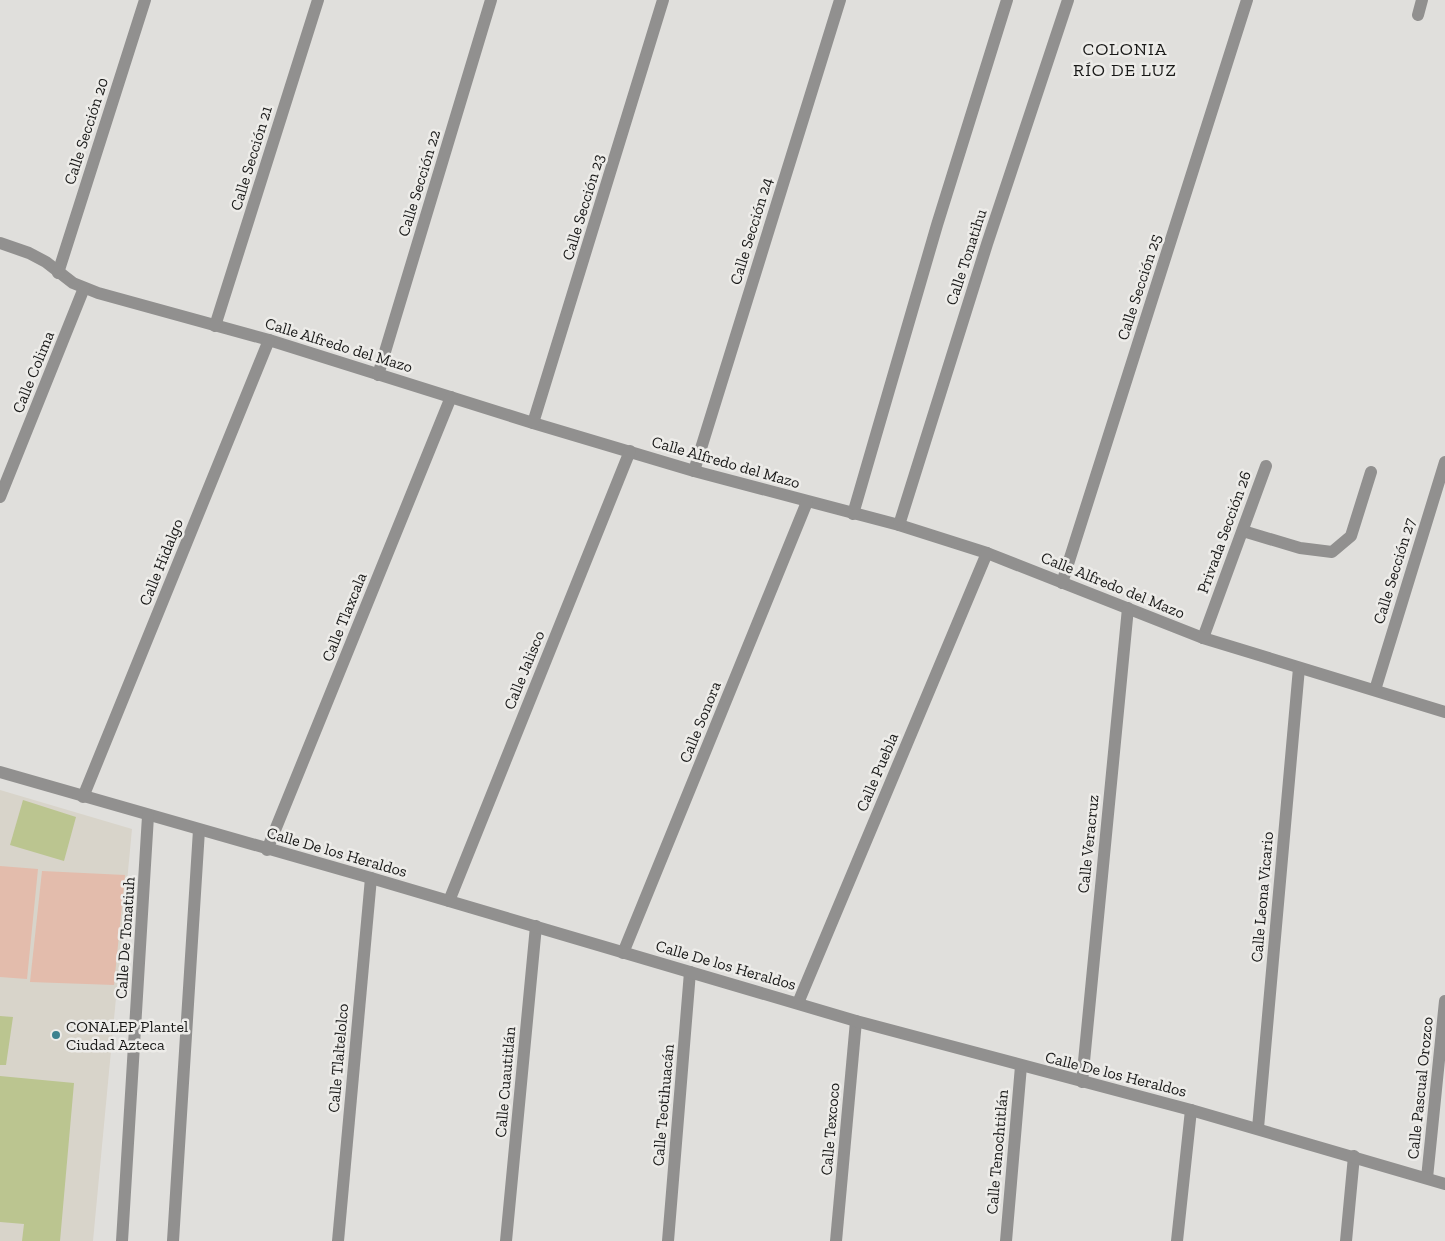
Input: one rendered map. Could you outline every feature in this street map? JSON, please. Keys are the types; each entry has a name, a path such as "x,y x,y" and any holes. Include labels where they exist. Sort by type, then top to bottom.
{"street":[{"name":"Calle Sección 20","path":"58,272 145,0"},
{"name":"Calle Sección 21","path":"215,326 318,0"},
{"name":"Calle Sección 22","path":"378,375 491,0"},
{"name":"Calle Sección 23","path":"533,423 663,0"},
{"name":"Calle Sección 24","path":"694,471 840,0"},
{"path":"853,514 937,225 1007,0"},
{"name":"Calle Tonatihu","path":"899,525 987,244 1068,0"},
{"name":"Calle Sección 25","path":"1062,583 1247,0"},
{"path":"1418,15 1422,0"},
{"name":"Calle Alfredo del Mazo","path":"0,243 29,253 46,262 84,288 98,294 269,340 533,423 694,471 899,525 987,553 1203,638 1445,712"},
{"name":"Calle Colima","path":"0,497 84,288"},
{"name":"Calle Hidalgo","path":"83,797 269,340"},
{"name":"Calle Tlaxcala","path":"267,850 451,397"},
{"name":"Calle Jalisco","path":"449,900 630,451"},
{"name":"Calle Sección 27","path":"1375,690 1445,462"},
{"name":"Privada Sección 26","path":"1203,638 1266,466"},
{"path":"1243,531 1300,548 1332,552 1351,536 1371,472"},
{"name":"Calle Sonora","path":"624,953 807,502"},
{"name":"Calle Puebla","path":"798,1003 987,553"},
{"name":"Calle Veracruz","path":"1082,1082 1128,608"},
{"name":"Calle Leona Vicario","path":"1258,1128 1299,668"},
{"name":"Calle De los Heraldos","path":"0,772 267,850 449,900 856,1021 1258,1128 1445,1184"},
{"name":"Calle De Tonatiuh","path":"122,1241 148,816"},
{"path":"173,1241 200,830"},
{"name":"Calle Tlaltelolco","path":"338,1241 371,878"},
{"name":"Calle Cuautitlán","path":"506,1241 536,926"},
{"name":"Calle Teotihuacán","path":"668,1241 690,972"},
{"name":"Calle Pascual Orozco","path":"1427,1178 1445,1001"},
{"name":"Calle Texcoco","path":"836,1241 856,1021"},
{"name":"Calle Tenochtitlán","path":"1006,1241 1021,1066"},
{"path":"1178,1241 1190,1110"},
{"path":"1346,1241 1354,1156"}],"shaded area":[{"name":"CONALEP Plantel Ciudad Azteca","path":"0,790 132,829 93,1241 0,1241"},
{"path":"0,866 38,869 27,979 0,977"},
{"path":"42,871 125,875 114,985 30,982"}],"building":[{"path":"23,800 76,817 64,861 10,845"},
{"path":"0,1016 13,1017 6,1065 0,1065"},
{"path":"0,1076 74,1083 60,1241 22,1241 24,1224 0,1222"}],"place":[{"name":"CONALEP Plantel Ciudad Azteca","path":"56,1035"}],"district":[{"name":"COLONIA RÍO DE LUZ","path":"1125,59"}]}
